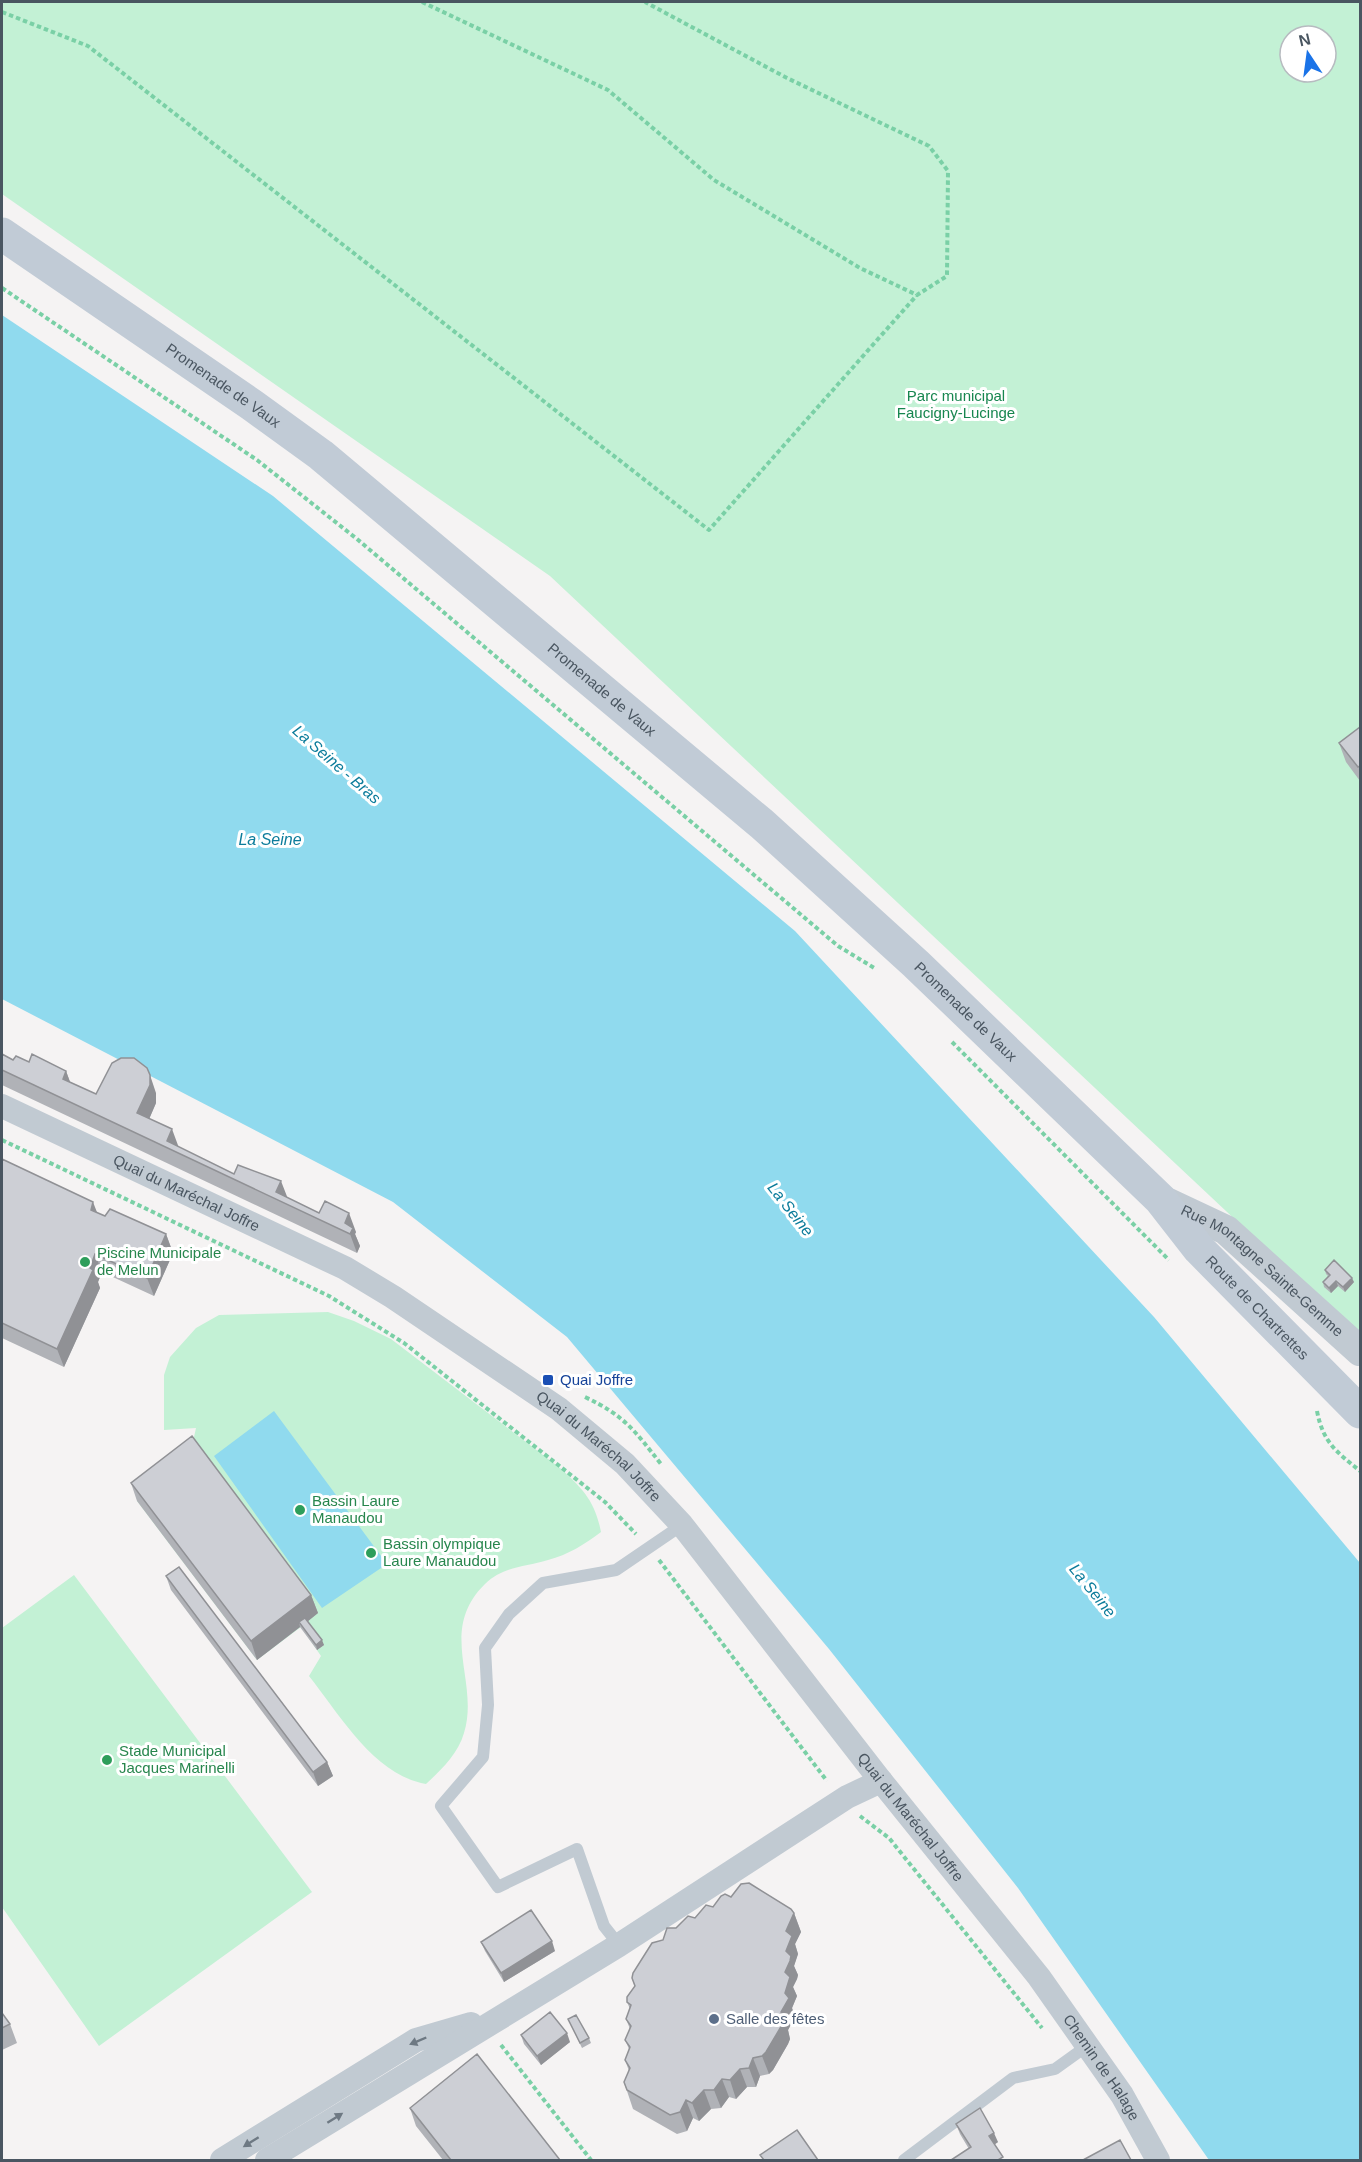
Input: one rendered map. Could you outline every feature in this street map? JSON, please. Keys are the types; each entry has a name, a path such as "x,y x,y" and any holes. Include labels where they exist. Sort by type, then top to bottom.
{"main road":[{"name":"Promenade de Vaux","path":"2,234 252,405 321,455 762,824 985,1028 1160,1198"},
{"name":"Route de Chartrettes","path":"1160,1198 1199,1248 1360,1412"}],"street":[{"name":"Quai du Maréchal Joffre","path":"2,1106 345,1268 393,1297 559,1409 625,1464 682,1526 881,1781 1039,1977"},
{"name":"Rue Montagne Sainte-Gemme","path":"1160,1198 1226,1230 1360,1351"},
{"path":"267,2160 484,2025 513,2011 619,1945 847,1797 881,1781"},
{"name":"Chemin de Halage","path":"1039,1977 1079,2052 1122,2095 1158,2160"},
{"path":"222,2160 416,2040 513,2011"}],"lane":[{"path":"619,1945 604,1926 577,1849 498,1887 441,1806 483,1757 488,1705 485,1648 509,1614 543,1583 616,1570 648,1546 682,1526"},
{"path":"904,2160 1013,2078 1055,2069 1079,2052"}],"path":[{"path":"422,2 608,90 714,180 860,268 917,295"},
{"path":"2,12 88,46 709,530 917,295 947,276 948,171 929,146 787,78 645,2"},
{"path":"2,288 257,460 366,546 838,946 885,974"},
{"path":"943,1033 1170,1261"},
{"path":"2,1140 329,1296 404,1343 605,1502 648,1546 827,1781 847,1797 855,1812 889,1838 1025,2009 1079,2052"},
{"path":"1316,1403 1321,1429 1332,1448 1360,1471"},
{"path":"484,2025 591,2160"}],"green space":[{"name":"Parc municipal Faucigny-Lucinge","path":"2,2 1360,2 1360,1337 550,576 2,194"},
{"name":"Bassin olympique Laure Manaudou","path":"328,1312 354,1321 391,1339 560,1468 587,1496 601,1532 562,1555 515,1568 492,1578 471,1602 464,1620 461,1638 468,1714 464,1733 453,1755 426,1784 390,1769 374,1756 346,1725 309,1676 321,1656 301,1627 257,1660 137,1501 152,1490 192,1446 196,1428 164,1430 164,1375 170,1357 196,1328 219,1315"},
{"name":"Stade Municipal Jacques Marinelli","path":"74,1575 312,1892 99,2046 2,1907 2,1628"}],"water":[{"name":"La Seine","path":"2,315 273,496 795,931 1154,1317 1360,1563 1360,2160 1209,2160 1018,1888 829,1649 567,1337 393,1202 2,999"},
{"name":"Bassin Laure Manaudou","path":"274,1411 387,1564 322,1608 214,1456"}],"building":[{"path":"1360,727 1360,766 1358,767 1339,743"},
{"path":"2,1054 13,1060 16,1056 29,1062 32,1054 66,1071 63,1079 96,1094 112,1063 121,1058 134,1058 147,1068 150,1075 150,1085 137,1113 172,1129 167,1141 234,1174 238,1165 281,1181 276,1192 319,1213 325,1201 349,1213 345,1223 353,1228 350,1234 2,1070"},
{"name":"Piscine Municipale de Melun","path":"2,1159 93,1202 91,1210 105,1216 110,1209 166,1234 147,1278 95,1254 90,1268 93,1270 57,1349 2,1323"},
{"path":"1334,1260 1352,1278 1343,1287 1336,1281 1329,1288 1323,1282 1330,1275 1325,1270"},
{"path":"192,1436 311,1595 251,1641 131,1483"},
{"path":"179,1567 327,1762 313,1772 166,1576"},
{"path":"305,1618 322,1640 316,1645 299,1622"},
{"name":"Salle des fêtes","path":"749,1883 794,1913 786,1931 792,1936 786,1951 791,1956 785,1972 790,1977 785,1993 789,1998 781,2012 784,2020 766,2052 762,2056 753,2058 749,2068 740,2069 730,2080 722,2079 714,2090 704,2090 692,2103 686,2100 680,2112 670,2115 627,2090 624,2082 630,2068 625,2060 630,2047 625,2040 631,2026 626,2019 631,2005 627,2002 627,1997 635,1986 633,1973 652,1943 663,1940 667,1928 676,1928 688,1916 695,1918 706,1905 713,1907 721,1896 725,1894 731,1897 741,1884"},
{"path":"531,1910 552,1941 501,1973 481,1942"},
{"path":"550,2012 567,2033 537,2056 521,2035"},
{"path":"2,2013 10,2024 2,2028"},
{"path":"576,2015 589,2038 580,2043 568,2019"},
{"path":"477,2054 560,2160 451,2160 410,2108"},
{"path":"980,2108 994,2133 989,2136 1003,2157 998,2160 951,2160 971,2147 956,2124"},
{"path":"797,2130 818,2160 764,2160 760,2155"},
{"path":"1120,2140 1131,2160 1083,2160"}],"place":[{"name":"Piscine Municipale de Melun","path":"85,1262"},
{"name":"Quai Joffre","path":"548,1380"},
{"name":"Bassin Laure Manaudou","path":"300,1510"},
{"name":"Bassin olympique Laure Manaudou","path":"371,1553"},
{"name":"Stade Municipal Jacques Marinelli","path":"107,1760"},
{"name":"Salle des fêtes","path":"714,2019"}],"water label":[{"name":"La Seine - Bras","path":"337,764"}]}
